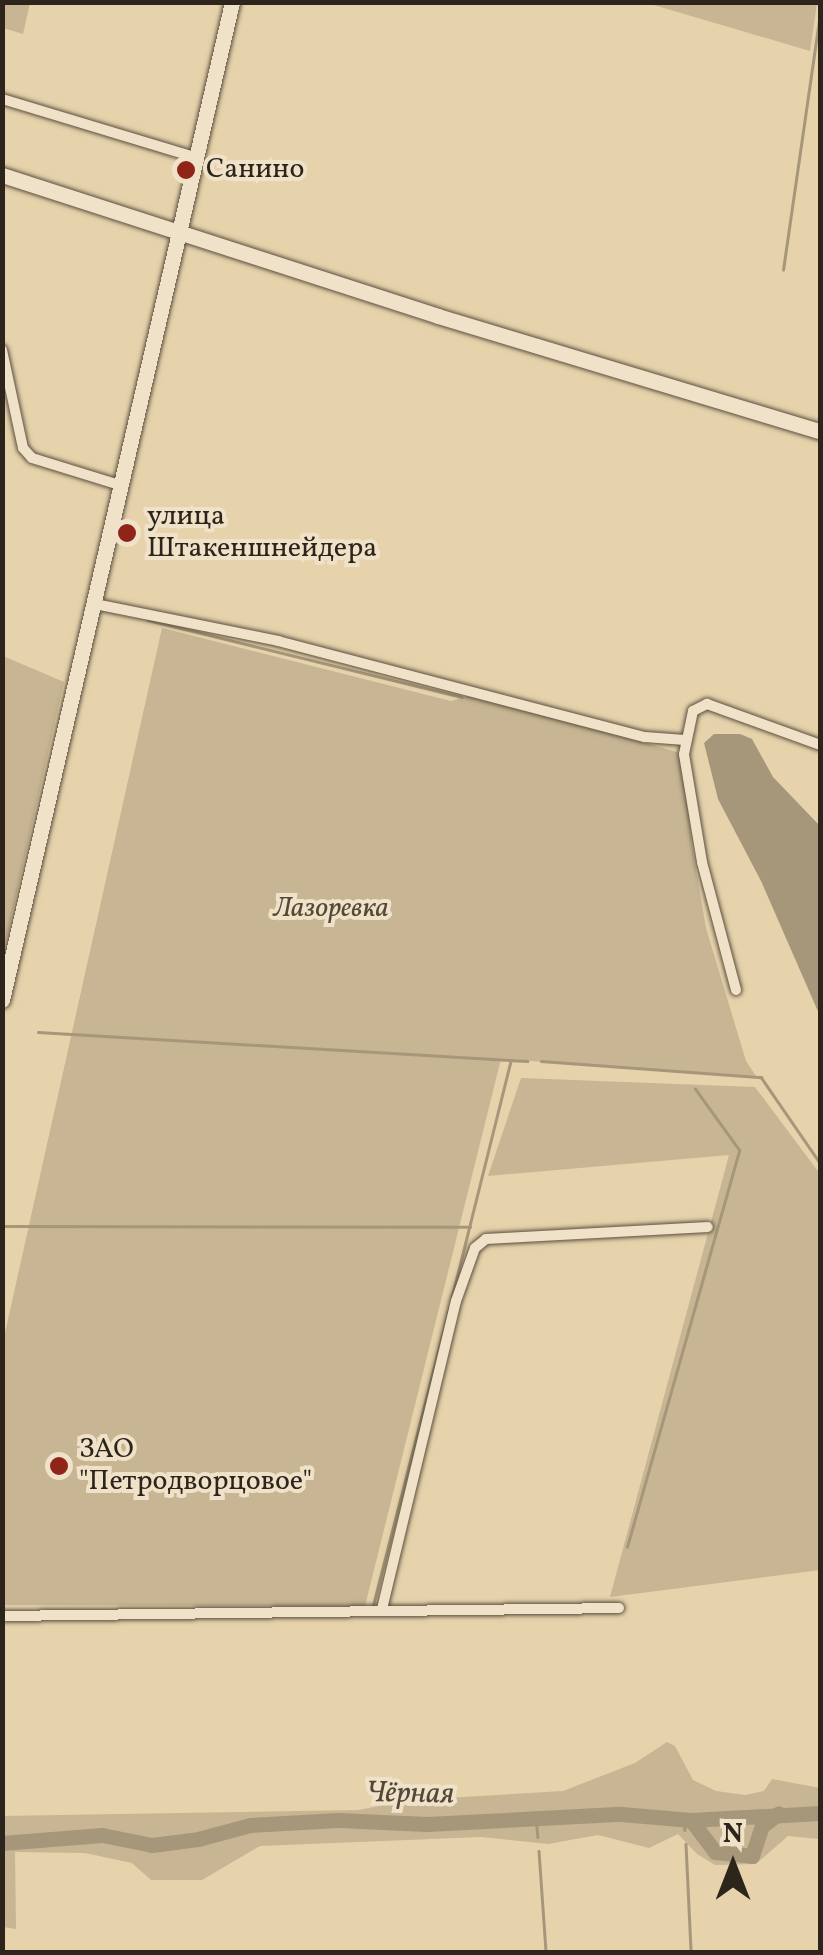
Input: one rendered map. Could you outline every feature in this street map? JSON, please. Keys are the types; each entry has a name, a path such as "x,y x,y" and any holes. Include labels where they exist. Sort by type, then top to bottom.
{"street":[{"path":"2,1000 232,2"},
{"path":"2,99 197,158"},
{"path":"2,175 438,316 820,431"},
{"path":"2,350 23,448 38,460 123,486"},
{"path":"95,604 278,641 645,737 684,740"},
{"path":"736,990 702,862 684,740 692,711 707,704 820,744"},
{"path":"382,1609 447,1338 475,1248 486,1239 708,1227"},
{"path":"2,1616 620,1608"}],"green space":[{"path":"3,2 30,3 23,34 3,28"},
{"path":"817,2 810,51 647,3"},
{"name":"Лазоревка","path":"162,628 451,701 481,693 683,754 692,847 706,928 746,1061 756,1076 501,1059 365,1606 3,1605 3,1342"},
{"path":"3,656 64,682 3,954"},
{"path":"521,1078 755,1087 820,1174 820,1570 610,1597 729,1155 488,1176"},
{"path":"667,1742 675,1746 693,1780 716,1791 745,1795 764,1791 772,1779 820,1788 820,1839 788,1836 756,1864 715,1865 697,1854 678,1834 649,1848 598,1835 548,1844 481,1837 260,1846 202,1880 151,1880 132,1863 85,1853 15,1852 16,1929 3,1927 3,1816 358,1810 412,1800 563,1791 635,1763"}],"shaded area":[{"path":"714,734 740,734 752,739 773,777 820,826 820,1016 761,881 718,799 704,743"}],"waterway":[{"path":"783,270 820,13"},
{"path":"148,620 462,697"},
{"path":"38,1032 527,1061"},
{"path":"451,1300 511,1060"},
{"path":"541,1061 761,1077 820,1163"},
{"path":"627,1547 739,1150 695,1089"},
{"path":"2,1226 470,1227"},
{"path":"373,1605 449,1308"},
{"path":"691,1820 715,1852 752,1856 762,1826 779,1813"},
{"name":"Чёрная","path":"2,1843 102,1835 152,1845 198,1839 250,1825 338,1820 427,1824 621,1814 691,1820 820,1813"},
{"path":"536,1816 538,1837"},
{"path":"684,1819 685,1830"},
{"path":"686,1844 691,1952"},
{"path":"539,1851 546,1952"}],"place":[{"name":"Санино","path":"186,170"},
{"name":"улица Штакеншнейдера","path":"127,533"},
{"name":"ЗАО \"Петродворцовое\"","path":"59,1466"}]}
